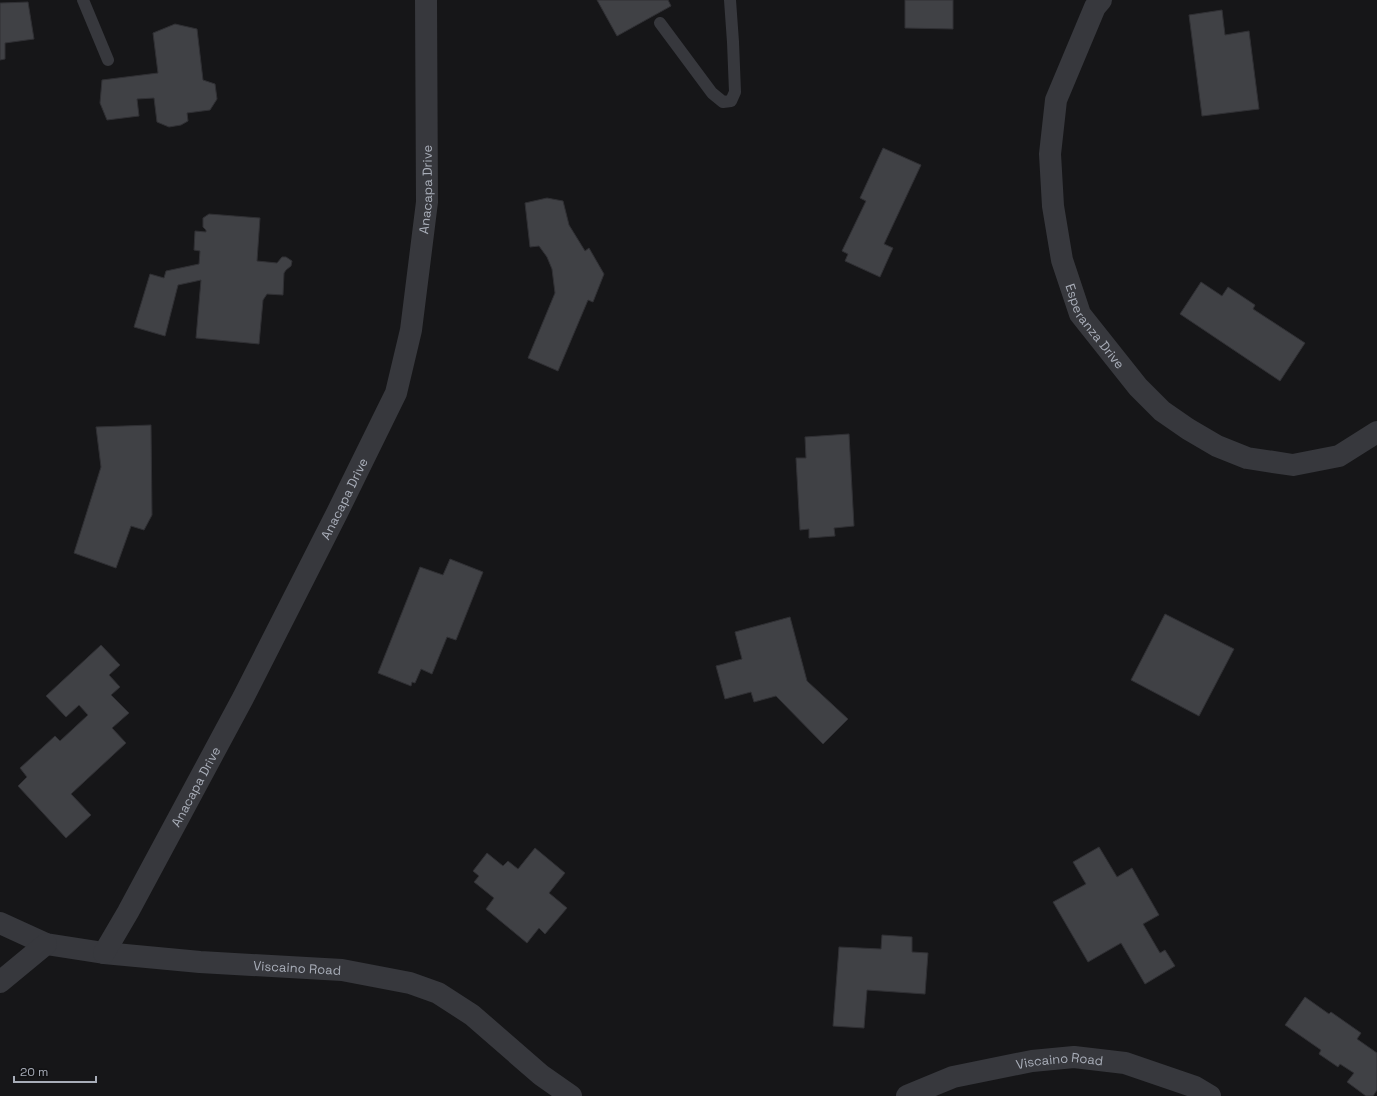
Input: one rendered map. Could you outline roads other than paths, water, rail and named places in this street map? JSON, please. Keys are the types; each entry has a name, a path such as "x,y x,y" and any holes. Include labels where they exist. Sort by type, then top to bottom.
{"street":[{"name":"Anacapa Drive","path":"104,953 128,912 243,698 396,393 412,330 428,202 426,0"},
{"name":"Esperanza Drive","path":"1101,0 1095,7 1056,100 1050,154 1053,206 1062,260 1080,314 1138,387 1162,411 1188,429 1223,448 1247,458 1293,465 1339,456 1377,432"},
{"name":"Viscaino Road","path":"0,923 46,944 104,953 200,962 342,970 410,983 438,993 472,1015 541,1075 571,1096"},
{"path":"0,982 46,944"},
{"name":"Viscaino Road","path":"907,1096 953,1077 1032,1061 1074,1057 1125,1063 1195,1086 1210,1096"}],"lane":[{"path":"83,0 108,60"},
{"path":"660,23 712,93 723,102 731,101 735,92 730,0"}]}
